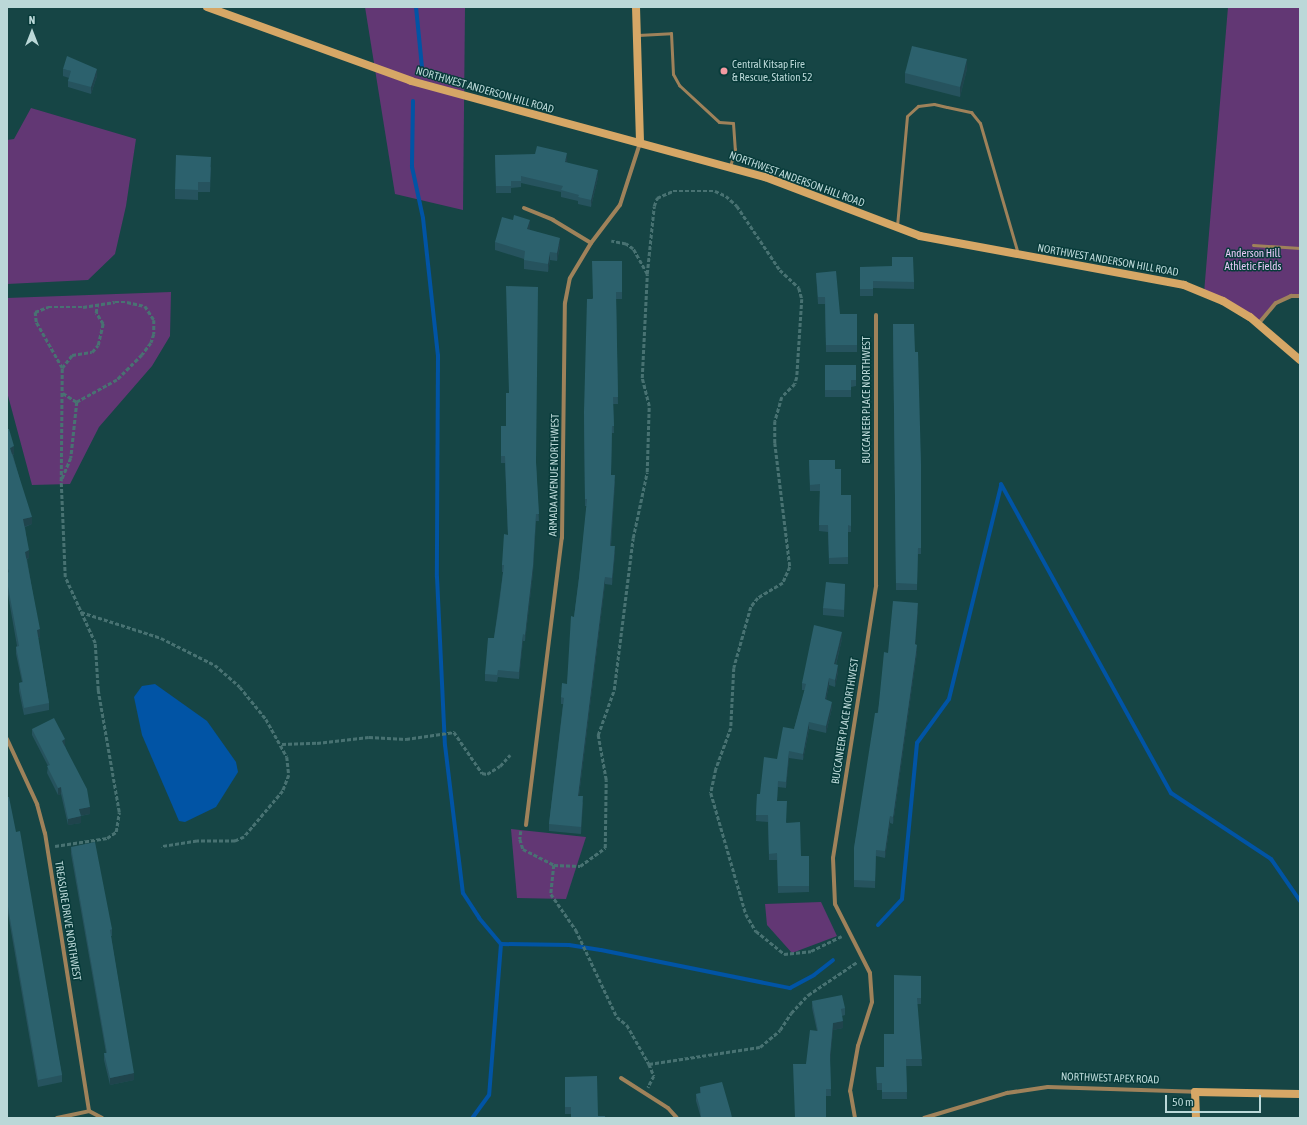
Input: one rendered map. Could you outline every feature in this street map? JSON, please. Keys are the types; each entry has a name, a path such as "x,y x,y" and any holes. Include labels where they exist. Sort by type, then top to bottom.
{"main road":[{"name":"NORTHWEST ANDERSON HILL ROAD","path":"207,7 412,81 730,166 781,183 897,227 941,241 1171,282 1223,301 1259,324 1300,360"},
{"path":"636,7 640,143"},
{"path":"1196,1092 1196,1118"},
{"name":"NORTHWEST APEX ROAD","path":"1196,1092 1300,1094"}],"street":[{"name":"ARMADA AVENUE NORTHWEST","path":"526,825 562,538 565,303 570,278 591,244 620,205 640,143"},
{"path":"524,208 553,220 591,244"},
{"path":"1259,324 1276,303 1291,296 1300,296"},
{"name":"BUCCANEER PLACE NORTHWEST","path":"855,1118 850,1091 858,1046 872,1002 870,973 835,904 833,858 876,585 876,315"},
{"name":"TREASURE DRIVE NORTHWEST","path":"7,739 37,804 47,847 89,1111"},
{"path":"621,1078 668,1108 677,1118"},
{"name":"NORTHWEST APEX ROAD","path":"924,1118 1007,1093 1048,1087 1196,1092"},
{"path":"57,1118 89,1111 102,1118"}],"lane":[{"path":"637,35 671,33 673,74 679,85 719,122 733,123 735,149 730,166"},
{"path":"897,227 906,116 918,106 934,104 971,112 980,123 1019,255"},
{"path":"1253,245 1300,248"}],"path":[{"path":"526,825 520,832 523,849 554,865 580,866 605,848 606,780 598,735 600,724 614,690 633,538 647,472 649,406 642,378 647,274 654,206 658,198 674,191 715,191 726,196 737,206 780,270 799,288 802,299 797,377 795,384 782,397 775,420 774,443 790,567 783,583 758,598 746,619 734,668 731,728 716,769 711,793 746,914 756,931 770,940 778,951 792,955 811,951 850,933"},
{"path":"611,241 626,244 632,249 647,274"},
{"path":"47,847 107,838 116,832 119,812 98,690 95,644 65,577 61,481 63,393 62,368 36,322 35,312 48,307 83,308 126,302 145,306 154,320 154,334 142,355 117,380 77,402"},
{"path":"62,368 72,356 92,352 98,345 103,324 96,314 97,305"},
{"path":"63,393 77,402"},
{"path":"61,481 71,458 77,402"},
{"path":"81,612 161,638 215,665 248,697 282,744 289,766 287,784 275,803 244,837 236,841 197,841 160,847"},
{"path":"282,744 318,743 368,737 406,739 454,732 482,773 487,774 500,766 510,755"},
{"path":"554,865 551,894 576,930 617,1017 627,1025 654,1076 645,1093"},
{"path":"649,1064 693,1059 741,1049 760,1047 770,1040 808,995 863,959"}],"green space":[{"path":"365,7 465,7 463,210 395,194"},
{"name":"Anderson Hill Athletic Fields","path":"1228,7 1300,7 1300,296 1291,296 1276,303 1259,323 1204,293"},
{"path":"31,108 136,139 126,206 115,254 88,280 7,284 7,140 14,139"},
{"path":"171,292 170,336 152,366 99,427 70,484 32,485 7,392 7,298"},
{"path":"511,829 586,837 566,899 517,898"},
{"path":"821,902 837,936 792,953 767,925 765,904"}],"water":[{"path":"155,684 207,721 236,762 238,772 216,807 185,822 179,821 142,735 134,697 142,686"}],"building":[{"path":"912,46 967,59 960,87 905,73"},
{"path":"67,56 97,69 91,87 68,81 71,71 63,69"},
{"path":"537,146 567,153 565,162 598,170 591,200 578,197 579,195 561,190 563,186 521,176 521,181 511,181 511,186 496,186 495,155 535,154"},
{"path":"176,155 211,157 210,182 198,182 198,190 175,189"},
{"path":"514,215 530,220 527,229 560,238 557,253 550,252 548,264 524,260 525,251 495,242 502,217 513,220"},
{"path":"892,257 913,257 914,282 873,281 873,289 860,289 860,267 892,266"},
{"path":"592,261 622,261 622,292 616,292 618,397 613,397 614,426 612,426 611,475 615,475 610,546 615,546 612,578 605,577 578,796 583,796 581,827 549,824 564,698 561,697 562,683 567,684 571,616 574,617 587,499 585,499 584,412 587,299 593,299"},
{"path":"836,271 840,314 857,314 857,345 826,345 825,297 818,297 816,273"},
{"path":"506,286 538,287 536,462 539,514 536,514 533,566 519,672 498,670 497,675 485,674 488,638 494,638 499,606 504,565 502,565 504,534 508,535 505,456 501,456 501,426 506,426 506,393 509,393"},
{"path":"893,324 914,324 915,352 918,352 921,465 921,548 918,548 917,584 896,583"},
{"path":"825,365 856,365 856,380 851,380 851,390 825,390"},
{"path":"7,429 9,429 14,446 10,448 32,517 23,519 29,550 25,552 40,629 37,630 49,703 24,708 19,683 23,682 16,647 19,646 7,581 7,573 9,572 7,565"},
{"path":"809,460 835,460 835,469 841,469 841,495 851,495 851,526 848,525 848,557 829,558 828,525 819,525 820,484 810,485"},
{"path":"826,582 845,584 844,610 823,608"},
{"path":"893,601 918,603 915,644 917,645 893,817 890,816 885,851 876,850 875,881 854,880 854,848 875,713 878,713 884,652 888,653"},
{"path":"814,625 842,632 834,664 838,665 835,680 829,678 825,699 832,702 826,726 809,722 803,754 789,751 786,782 778,781 777,801 787,801 786,823 800,822 801,856 809,856 809,886 778,886 777,853 769,854 768,815 756,815 757,794 760,794 764,757 777,759 783,727 794,729 806,684 802,683"},
{"path":"54,718 65,739 62,741 87,789 90,807 79,809 81,816 68,819 61,787 58,788 47,766 50,765 32,729"},
{"path":"7,797 9,797 16,832 20,831 62,1075 38,1080 7,901"},
{"path":"95,842 112,929 110,930 134,1073 110,1078 104,1053 107,1053 71,847"},
{"path":"894,975 921,976 921,998 917,998 922,1059 906,1059 907,1092 882,1092 882,1083 877,1083 876,1067 884,1067 884,1034 894,1034"},
{"path":"842,995 845,1008 841,1009 843,1021 833,1023 830,1055 831,1089 826,1089 826,1118 795,1118 793,1064 806,1064 810,1030 818,1031 812,1001"},
{"path":"597,1076 598,1116 605,1116 605,1118 571,1118 571,1107 565,1107 565,1077"},
{"path":"722,1082 732,1118 701,1118 696,1094 701,1093 700,1087"},
{"path":"1300,1117 1300,1118 1243,1118"}],"waterway":[{"path":"416,7 422,67"},
{"path":"413,101 412,167 423,218 438,355 437,577 445,745 463,893 479,918 501,944 489,1095 472,1118"},
{"path":"1001,484 1171,793 1271,859 1300,901"},
{"path":"878,925 902,899 917,743 949,699 1001,485"},
{"path":"501,944 569,945 601,950 790,988 814,975 833,960"}],"place":[{"name":"Central Kitsap Fire & Rescue, Station 52","path":"724,71"}]}
